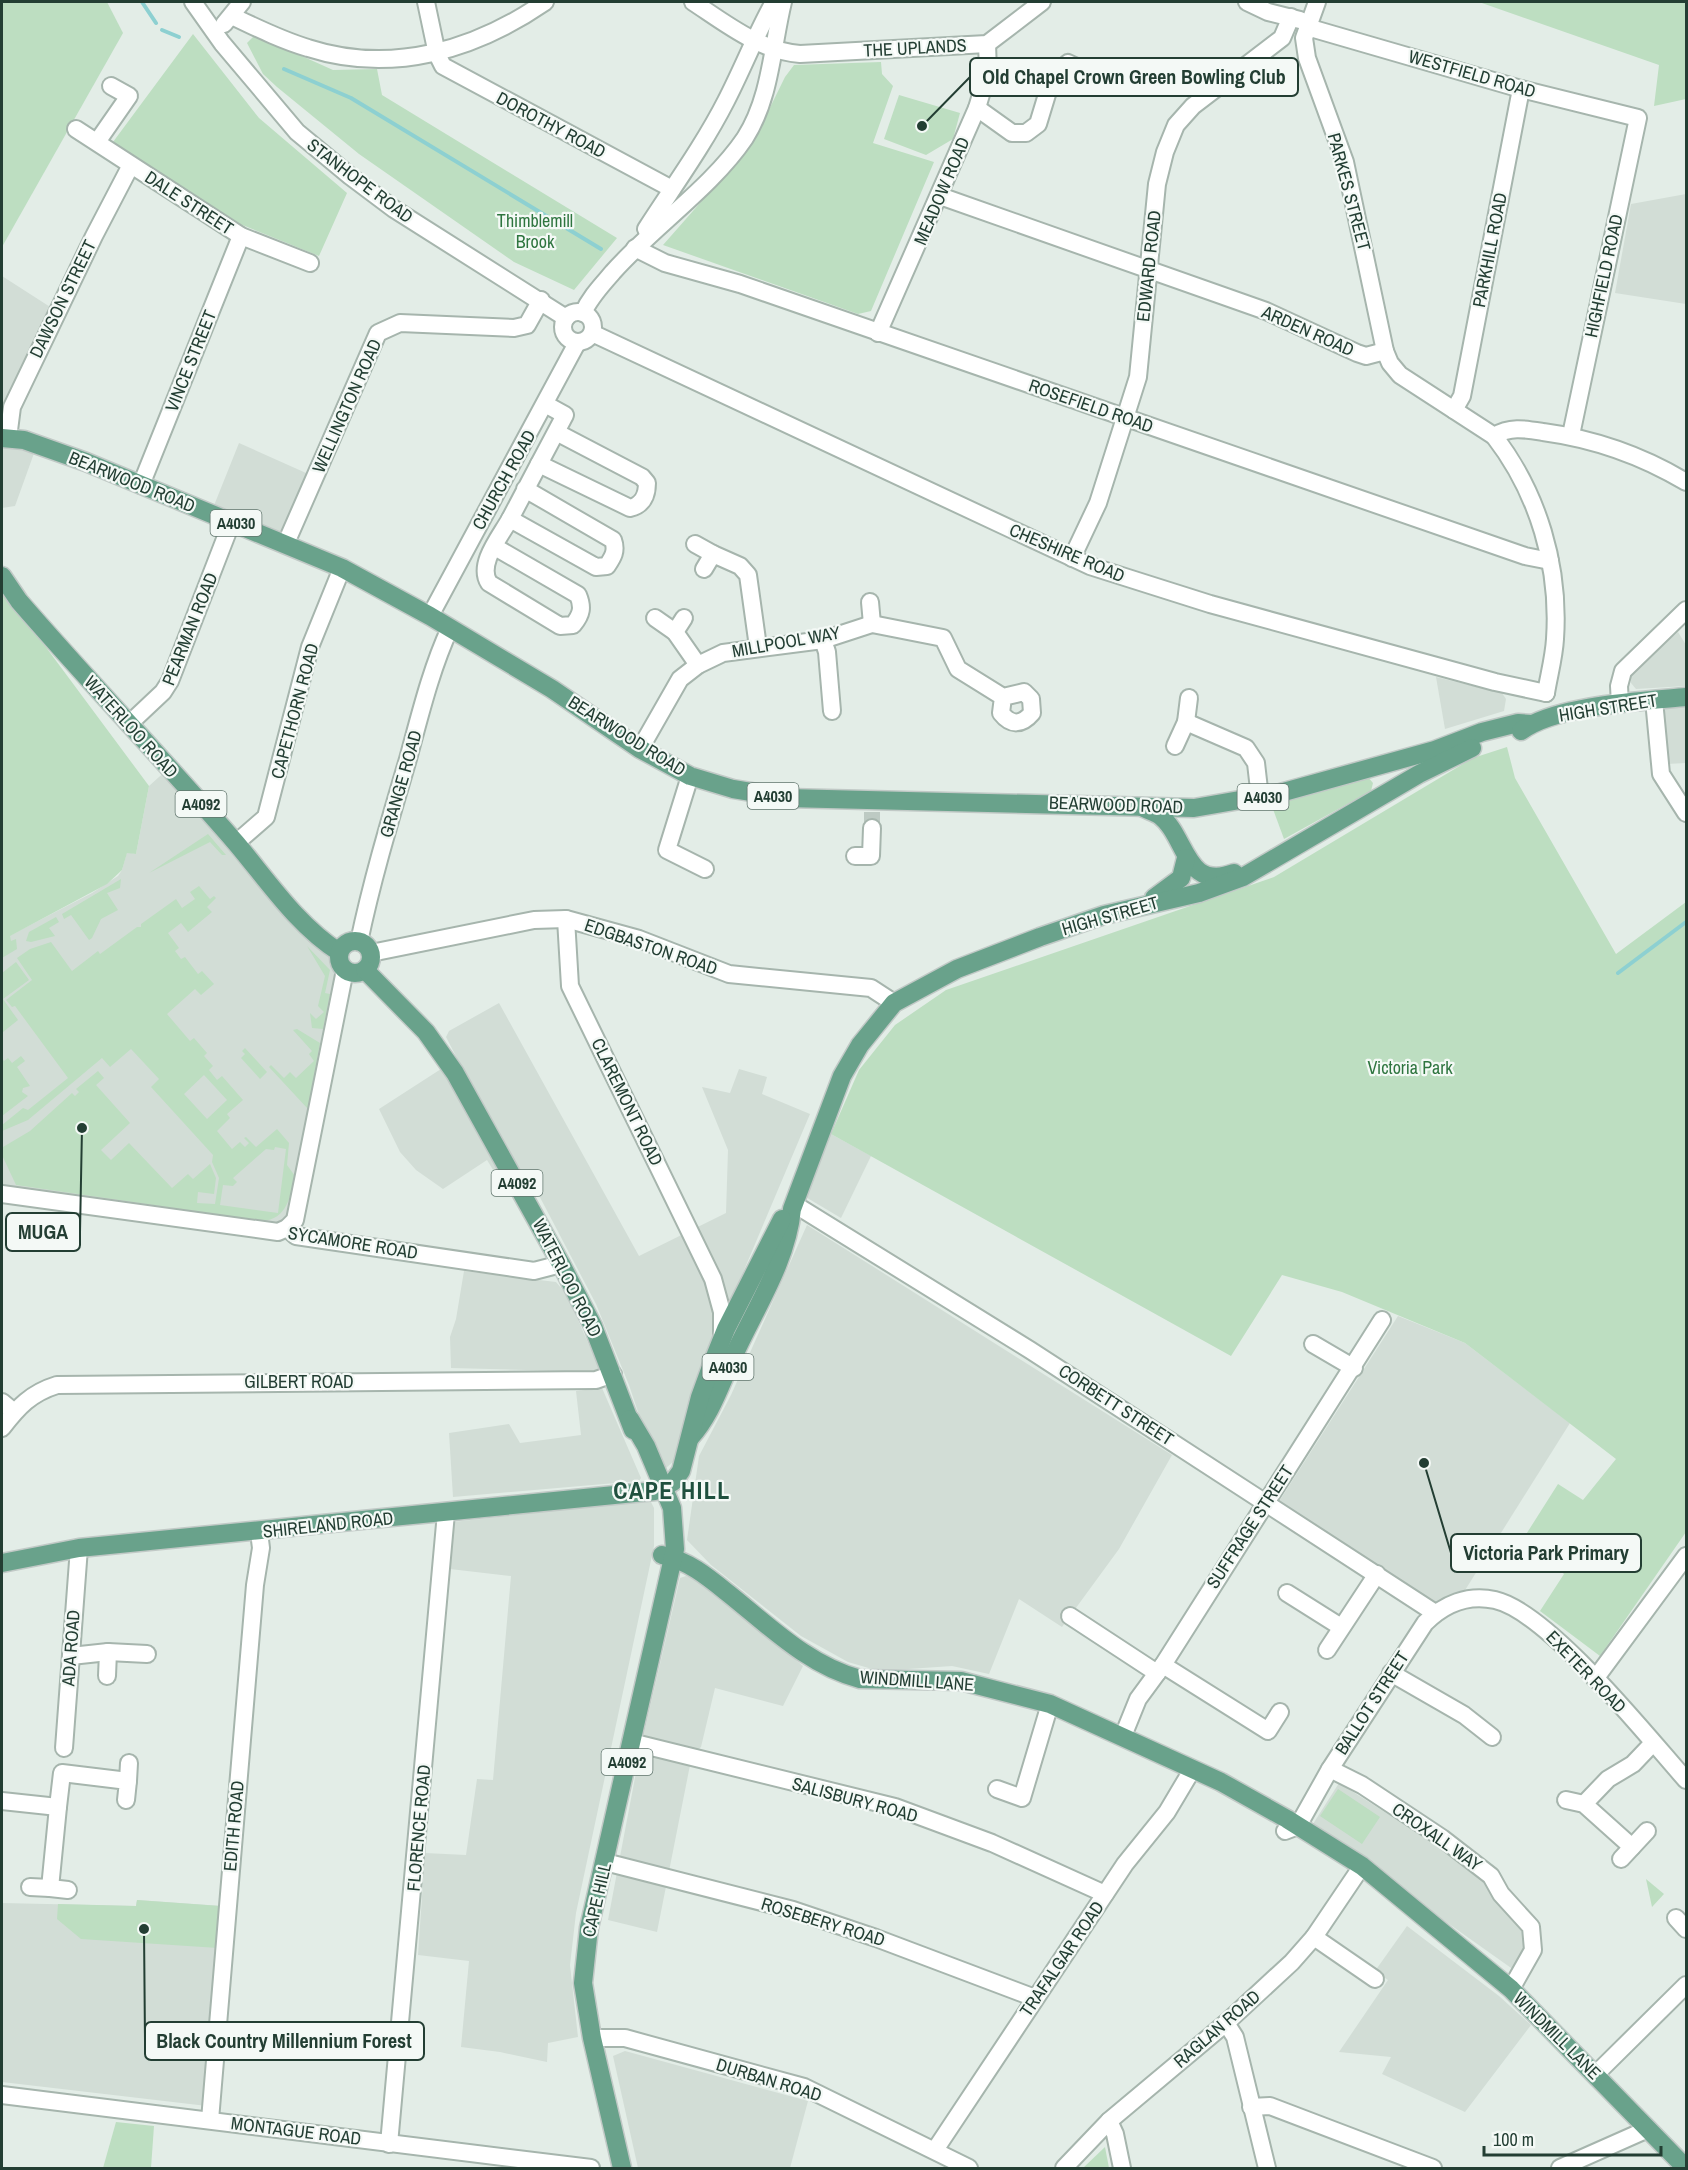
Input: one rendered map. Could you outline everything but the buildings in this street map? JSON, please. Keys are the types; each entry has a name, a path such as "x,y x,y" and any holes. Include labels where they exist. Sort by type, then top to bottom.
{"main road":[{"name":"BEARWOOD ROAD","path":"5,438 24,440 86,462 342,568 430,616 552,689 640,749 690,776 733,789 872,813 1140,807 1194,808 1260,798 1410,756"},
{"name":"WATERLOO ROAD","path":"2,576 19,601 236,843 283,901 322,942 339,952"},
{"name":"HIGH STREET","path":"756,1292 783,1216 793,1206 843,1076 860,1045 894,1003 957,969 1093,918 1221,886 1255,871 1382,794 1454,755 1512,736 1531,724 1556,714 1686,697"},
{"name":"HIGH STREET","path":"1410,756 1518,723 1531,724"},
{"path":"1410,756 1416,760 1419,774"},
{"path":"1363,770 1377,775 1382,784 1382,794"},
{"name":"A4030","path":"1140,807 1159,815 1186,858 1201,872 1217,878 1290,850"},
{"path":"1173,834 1181,817 1194,808"},
{"name":"A4030","path":"1145,904 1180,878 1186,858"},
{"path":"347,943 365,955 354,974 345,970 339,960 339,952 347,943"},
{"name":"WATERLOO ROAD","path":"365,955 445,1056 561,1263 613,1374 630,1419 638,1450 660,1489"},
{"path":"722,1341 741,1324 749,1323 745,1313 756,1292"},
{"name":"A4030","path":"660,1489 681,1471 700,1397 722,1341 756,1292"},
{"name":"A4030","path":"690,1438 708,1413 749,1323"},
{"name":"SHIRELAND ROAD","path":"2,1563 79,1548 259,1533 660,1489"},
{"name":"CAPE HILL","path":"622,2169 592,2038 583,1973 589,1928 654,1633 664,1604 668,1556 675,1530 672,1508 660,1489"},
{"name":"WINDMILL LANE","path":"668,1556 695,1568 796,1648 844,1675 860,1679 961,1680 1050,1704 1221,1782 1292,1828 1335,1849 1358,1871 1419,1915 1510,1989 1596,2074 1686,2169"},
{"name":"WINDMILL LANE","path":"1292,1828 1313,1849 1358,1871"}],"street":[{"name":"STANHOPE ROAD","path":"193,2 297,132 350,176 442,241 541,300 566,318"},
{"path":"215,32 232,16 242,2"},
{"path":"426,2 436,54"},
{"path":"232,16 285,40 336,56 378,60 436,54 505,26 545,2"},
{"path":"693,2 753,39 774,49"},
{"path":"635,248 694,158 727,100 753,39 774,2"},
{"path":"583,312 588,302 635,248 705,182 745,137 771,74 783,2"},
{"name":"THE UPLANDS","path":"774,49 800,54 987,44 1042,2"},
{"path":"1247,2 1288,23 1305,45"},
{"name":"PARKES STREET","path":"1317,2 1308,25 1305,45 1307,58 1345,162 1385,351"},
{"name":"WESTFIELD ROAD","path":"1288,23 1308,25 1521,89 1638,118"},
{"name":"EDWARD ROAD","path":"1072,558 1098,503 1138,377 1157,183 1165,152 1176,125 1193,106 1282,38 1288,23"},
{"name":"MEADOW ROAD","path":"878,333 977,108 988,71 987,44"},
{"name":"DOROTHY ROAD","path":"436,54 443,66 468,81 672,189"},
{"path":"977,108 1012,133 1026,133 1038,124 1052,78 1068,63 1107,81 1117,69"},
{"path":"97,142 129,96 111,86"},
{"name":"PARKHILL ROAD","path":"1454,410 1462,396 1521,89"},
{"name":"HIGHFIELD ROAD","path":"1571,435 1638,118"},
{"name":"DALE STREET","path":"76,129 241,236 310,263"},
{"name":"DAWSON STREET","path":"5,438 12,407 94,236 131,165"},
{"name":"ARDEN ROAD","path":"940,196 1266,311 1357,353 1366,356 1385,351"},
{"name":"VINCE STREET","path":"141,485 241,236"},
{"name":"ROSEFIELD ROAD","path":"635,248 665,263 740,284 1525,556 1550,561"},
{"name":"WELLINGTON ROAD","path":"286,543 378,333 400,323 514,328 527,325 541,300"},
{"path":"573,312 583,312 591,319 592,333 586,340 577,343 565,336 562,327 566,318 573,312"},
{"name":"CHESHIRE ROAD","path":"592,333 1072,558 1210,604 1511,687 1546,693"},
{"name":"CHURCH ROAD","path":"430,616 577,343"},
{"path":"1385,351 1390,363 1400,375 1494,436 1512,459 1529,492 1541,520 1554,590 1556,638 1546,693 1556,714"},
{"path":"495,547 578,595 582,605 580,616 573,625 560,626 489,583 485,576 485,567 495,547 510,519 525,489 565,415 545,404"},
{"path":"1494,436 1503,430 1514,428 1571,435 1618,448 1655,464 1686,482"},
{"path":"539,464 630,508 637,506 645,498 647,483 642,477 556,432"},
{"path":"510,519 596,567 607,566 614,556 616,547 613,540 525,489"},
{"name":"PEARMAN ROAD","path":"129,724 165,690 232,521"},
{"path":"696,544 740,566 748,575 758,647"},
{"path":"704,569 713,554"},
{"name":"CAPETHORN ROAD","path":"236,843 266,817 310,647 342,568"},
{"path":"870,603 872,624"},
{"path":"1620,704 1619,686 1623,671 1686,610"},
{"path":"655,618 680,625 698,665"},
{"name":"MILLPOOL WAY","path":"640,749 680,679 698,665 723,653 823,640 872,624 943,638 958,669 1003,697"},
{"name":"GRANGE ROAD","path":"365,955 376,868 440,649 450,628"},
{"path":"823,640 827,652 832,711"},
{"path":"1175,746 1186,722 1189,698"},
{"path":"1654,700 1661,774 1686,813"},
{"path":"1186,722 1246,748 1256,763 1260,798"},
{"path":"690,776 667,850 705,869"},
{"path":"855,856 871,856 872,813"},
{"name":"EDGBASTON ROAD","path":"365,955 534,920 566,919 639,939 729,974 871,988 894,1003"},
{"name":"CLAREMONT ROAD","path":"566,919 570,986 713,1279 722,1312 722,1341"},
{"path":"287,1228 295,1220 345,970"},
{"name":"SYCAMORE ROAD","path":"3,1191 278,1233 287,1228 296,1236 534,1271 561,1263"},
{"name":"CORBETT STREET","path":"793,1206 1030,1350 1435,1613"},
{"path":"713,1279 733,1293 756,1292"},
{"name":"SUFFRAGE STREET","path":"1123,1736 1138,1699 1160,1669 1354,1368 1382,1320"},
{"path":"1313,1344 1354,1368"},
{"name":"GILBERT ROAD","path":"2,1428 8,1407 39,1390 57,1385 596,1380 613,1374"},
{"name":"FLORENCE ROAD","path":"389,2144 446,1512"},
{"name":"EDITH ROAD","path":"210,2120 254,1597 260,1560 259,1533"},
{"name":"ADA ROAD","path":"50,1888 63,1760 79,1548"},
{"path":"1595,1679 1686,1556"},
{"path":"1327,1650 1377,1574"},
{"path":"1287,1593 1341,1627"},
{"name":"EXETER ROAD","path":"1465,1600 1495,1600 1521,1612 1549,1633 1595,1679 1686,1779"},
{"name":"BALLOT STREET","path":"1292,1828 1391,1673 1435,1613 1442,1608 1465,1600"},
{"path":"1070,1616 1268,1731 1280,1712"},
{"path":"70,1656 108,1652 147,1654"},
{"path":"107,1676 108,1652"},
{"path":"1391,1673 1464,1715 1492,1737"},
{"path":"997,1790 1022,1798 1050,1704"},
{"name":"SALISBURY ROAD","path":"631,1742 895,1807 992,1843 1105,1894"},
{"path":"1584,1804 1608,1779 1633,1764 1653,1743"},
{"path":"63,1760 128,1781"},
{"path":"126,1800 129,1763"},
{"name":"CROXALL WAY","path":"1330,1769 1362,1785 1422,1824 1491,1876 1501,1894 1531,1927 1533,1950 1521,1975 1510,1989"},
{"name":"TRAFALGAR ROAD","path":"935,2150 1127,1861 1167,1812 1192,1770"},
{"path":"1566,1800 1584,1804 1627,1853 1647,1831"},
{"path":"2,1801 58,1807"},
{"name":"ROSEBERY ROAD","path":"605,1862 793,1910 876,1938 1035,1998"},
{"name":"RAGLAN ROAD","path":"1064,2169 1109,2121 1226,2023 1286,1968 1314,1936 1358,1871"},
{"path":"30,1887 68,1890"},
{"path":"1314,1936 1376,1979"},
{"path":"1596,2074 1686,1985"},
{"path":"1226,2023 1235,2037 1267,2169"},
{"name":"DURBAN ROAD","path":"592,2038 625,2038 804,2087 935,2150 969,2169"},
{"name":"MONTAGUE ROAD","path":"2,2095 591,2169"},
{"path":"1251,2107 1270,2106 1414,2165 1433,2169"},
{"path":"1109,2121 1115,2134 1122,2169"},
{"path":"1560,2169 1648,2129"}],"shaded area":[{"path":"1686,194 1686,304 1615,293 1631,204"},
{"path":"2,276 58,312 8,438 37,445 15,506 2,508"},
{"path":"239,443 315,477 286,543 211,513"},
{"path":"1678,632 1686,645 1686,686 1636,689 1631,683 1631,674"},
{"path":"1436,677 1502,693 1506,699 1504,711 1445,729"},
{"path":"1686,707 1686,763 1667,764 1659,709"},
{"path":"169,768 341,965 287,1228 7,1195 2,1183 2,954 9,936 92,893 118,876 127,852 136,854 149,786"},
{"path":"499,1003 639,1256 726,1213 728,1150 702,1087 730,1093 739,1069 767,1077 762,1094 810,1114 709,1353 674,1461 666,1468 654,1460 629,1385 596,1304 533,1184 506,1191 487,1160 443,1189 416,1170 400,1152 379,1109 441,1069 459,1062 446,1037 449,1031"},
{"path":"831,1134 871,1156 841,1218 804,1196"},
{"path":"807,1225 1172,1455 1119,1549 1062,1627 1019,1599 989,1674 952,1666 879,1671 848,1662 801,1636 711,1565 687,1540 699,1456 731,1395"},
{"path":"464,1271 556,1282 567,1295 601,1372 451,1368 450,1337 456,1319"},
{"path":"1398,1316 1465,1343 1570,1423 1462,1595 1436,1604 1278,1503"},
{"path":"602,1388 641,1478 639,1481 453,1497 449,1433 509,1424 520,1443 581,1435 576,1391"},
{"path":"650,1500 654,1508 654,1546 576,1913 570,1965 578,2037 548,2043 547,2062 461,2047 469,1961 418,1955 425,1853 466,1855 477,1779 493,1780 511,1576 450,1569 453,1522"},
{"path":"686,1576 697,1580 742,1614 803,1666 783,1706 715,1688 701,1747 692,1755 657,1932 608,1920 641,1746 680,1578"},
{"path":"1339,1783 1410,1828 1492,1886 1530,1929 1521,1975 1442,1919 1379,1869 1313,1824"},
{"path":"137,1900 221,1906 207,2106 2,2082 2,1903 136,1906"},
{"path":"1407,1926 1499,1996 1531,2025 1465,2112 1382,2074 1391,2057 1339,2052 1388,1980 1375,1971"},
{"path":"625,2051 808,2101 790,2168 638,2168 613,2056"}],"green space":[{"path":"2,2 107,2 123,33 2,247"},
{"path":"1479,2 1686,2 1686,99 1654,106 1659,65"},
{"path":"193,34 259,118 347,193 319,256 240,224 113,142"},
{"name":"Thimblemill Brook","path":"255,35 333,70 377,69 382,95 617,238 574,290 514,262 359,154 277,87 263,74 247,43"},
{"path":"881,62 882,74 893,86 873,143 934,162 871,311 858,314 663,245 752,144 785,77 794,65"},
{"path":"899,95 960,113 953,139 926,155 884,139"},
{"path":"2,588 149,786 136,854 127,853 122,870 107,884 10,936 11,941 16,939 17,949 2,958"},
{"name":"Victoria Park","path":"1507,747 1515,778 1616,954 1686,902 1686,1532 1600,1656 1540,1611 1564,1574 1525,1536 1558,1484 1583,1500 1616,1459 1465,1343 1342,1292 1282,1275 1231,1356 831,1134 859,1070 895,1025 946,990 1274,877 1473,758"},
{"path":"1367,776 1373,783 1371,791 1284,839 1270,801"},
{"path":"208,834 226,855 222,855 210,842 149,873"},
{"path":"121,879 120,888 107,893 118,910 101,919 92,938 89,940 71,915 64,919 62,914"},
{"path":"199,886 210,899 214,896 216,898 207,907 212,912 188,932 181,923 168,933 179,948 175,951 181,959 185,957 198,974 202,971 214,984 201,995 195,989 167,1014 190,1041 194,1038 207,1053 204,1056 213,1066 209,1070 217,1080 222,1076 243,1100 227,1114 230,1118 217,1131 232,1149 240,1142 245,1147 249,1143 244,1138 246,1137 256,1147 277,1129 289,1143 287,1165 295,1176 286,1205 277,1216 262,1221 16,1185 2,1155 3,1147 30,1131 72,1093 75,1096 79,1092 76,1089 98,1071 104,1078 96,1085 130,1123 101,1150 111,1160 129,1143 172,1188 188,1174 193,1179 210,1164 216,1178 214,1194 198,1192 197,1203 215,1204 219,1178 212,1162 213,1155 151,1087 159,1079 131,1049 110,1067 102,1058 28,1120 2,1131 2,1125 23,1108 28,1110 68,1078 15,1006 12,1007 6,1000 32,980 17,958 30,949 51,942 72,971 98,951 100,954 137,927 141,927 141,924 176,899 182,908 195,899 190,892","holes":["204,1075 227,1100 207,1119 184,1094","275,1147 286,1149 278,1213 220,1205 223,1185 233,1186 237,1182 233,1178 266,1149 274,1150"]},
{"path":"56,917 59,922 49,928 55,936 31,942 26,941 29,932"},
{"path":"307,946 330,970 325,993 330,994 323,1029 312,1028 310,1013 316,1019 324,1012 318,1006 325,976"},
{"path":"16,962 29,980 3,999 18,1020 3,1032 2,973"},
{"path":"297,1029 320,1043 308,1109 269,1067 271,1065 284,1078 290,1072 296,1078 314,1061 309,1054 312,1051 293,1030"},
{"path":"245,1048 267,1072 260,1079 241,1058 245,1054 242,1051"},
{"path":"21,1056 25,1061 17,1067 30,1086 23,1088 22,1092 28,1096 2,1116 2,1058 4,1061 8,1058 12,1063"},
{"path":"1338,1789 1380,1817 1362,1844 1320,1816"},
{"path":"1646,1879 1664,1894 1652,1907"},
{"path":"137,1900 221,1906 218,1948 81,1939 57,1919 58,1904 136,1906"},
{"path":"116,2122 154,2126 151,2168 103,2168"},
{"path":"1105,2147 1109,2168 1083,2168"}],"waterway":[{"name":"Thimblemill Brook","path":"142,2 156,23"},
{"name":"Thimblemill Brook","path":"162,30 179,37"},
{"name":"Thimblemill Brook","path":"284,69 351,98 601,249"},
{"path":"1618,973 1686,922"}],"tunnel":[{"path":"872,812 872,828"}],"place":[{"name":"Old Chapel Crown Green Bowling Club","path":"922,126"},
{"name":"MUGA","path":"82,1128"},
{"name":"Victoria Park Primary","path":"1424,1463"},
{"name":"Black Country Millennium Forest","path":"144,1929"}],"district":[{"name":"CAPE HILL","path":"672,1491"}]}
